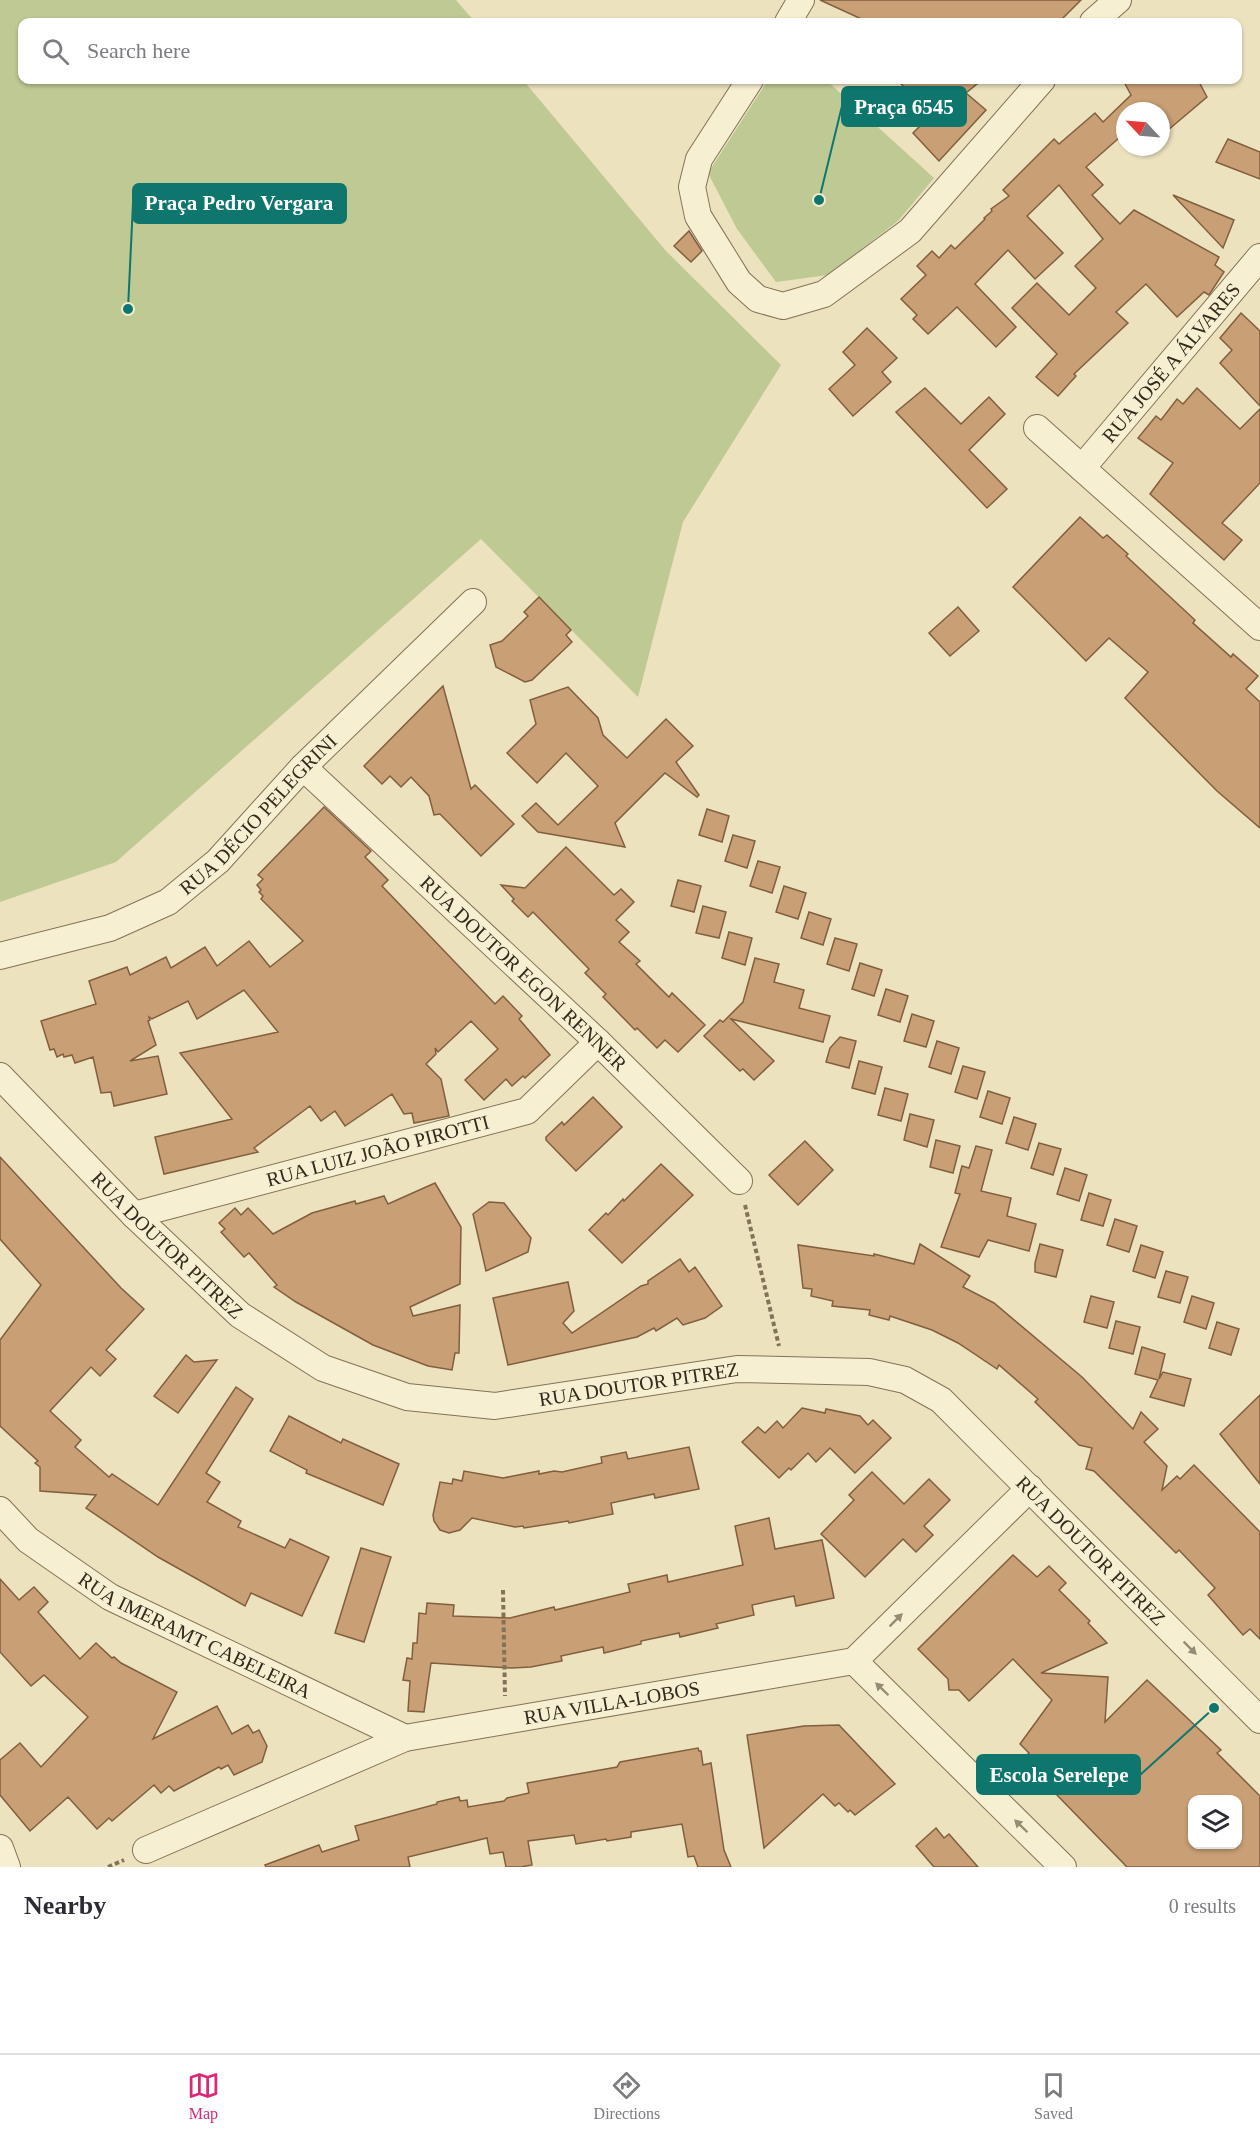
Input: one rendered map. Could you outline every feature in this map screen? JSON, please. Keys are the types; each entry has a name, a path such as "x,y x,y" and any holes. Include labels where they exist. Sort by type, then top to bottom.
{"street":[{"path":"790,18 801,0"},
{"path":"1098,18 1118,0"},
{"path":"747,84 699,159 692,187 698,216 739,282 758,299 783,306 824,294 910,231 1039,84"},
{"name":"RUA JOSÉ A ÁLVARES","path":"1082,468 1260,257"},
{"path":"1037,428 1260,627"},
{"name":"RUA DÉCIO PELEGRINI","path":"0,956 110,928 168,902 218,861 303,767 473,602"},
{"name":"RUA DOUTOR EGON RENNER","path":"303,767 598,1042 739,1181"},
{"name":"RUA LUIZ JOÃO PIROTTI","path":"134,1215 527,1111 598,1042"},
{"name":"RUA DOUTOR PITREZ","path":"0,1076 134,1215 240,1315 323,1368 407,1397 495,1406 736,1370 869,1372 905,1380 941,1401 1260,1720"},
{"path":"1030,1488 854,1661 1059,1866"},
{"name":"RUA IMERAMT CABELEIRA","path":"0,1510 28,1540 110,1597 405,1738"},
{"name":"RUA VILLA-LOBOS","path":"146,1850 405,1738 854,1661"},
{"path":"0,1848 7,1867"}],"path":[{"path":"739,1181 785,1370"},
{"path":"503,1590 506,1721"}],"green space":[{"path":"0,0 456,0 472,18 18,18 18,84 526,84 666,251 781,365 683,522 638,697 481,539 116,862 0,902"},
{"path":"765,84 830,84 934,178 898,221 828,275 776,282 737,229 708,173"}],"building":[{"path":"820,0 1081,0 1063,18 859,18"},
{"path":"901,84 977,84 966,93 986,110 939,161 913,133 920,126 915,122 920,117 917,113 924,106"},
{"path":"1125,84 1200,84 1207,97 1170,128 1170,102 1124,102 1131,95"},
{"path":"1116,109 1116,141 1086,167 1103,185 1092,195 1120,224 1134,210 1219,257 1215,265 1224,272 1209,295 1204,292 1177,317 1146,284 1116,312 1128,323 1074,374 1076,376 1058,396 1036,377 1057,354 1012,308 1037,283 1069,315 1096,288 1075,266 1103,239 1059,185 1027,216 1063,253 1035,279 1008,250 975,284 1016,327 996,347 957,307 928,334 913,319 917,315 901,299 926,275 917,266 932,251 939,258 951,245 955,249 985,219 992,211 991,209 1009,196 1003,190 1054,139 1059,144 1095,113 1103,122"},
{"path":"1228,139 1260,152 1260,179 1216,162"},
{"path":"1173,195 1234,220 1223,248"},
{"path":"689,231 702,251 691,262 674,246"},
{"path":"1241,313 1260,331 1260,406 1220,363 1232,350 1220,338"},
{"path":"867,328 897,358 882,372 891,382 853,416 829,389 855,365 843,352"},
{"path":"925,388 961,424 989,397 1005,414 969,450 1007,489 987,508 896,412"},
{"path":"1197,388 1240,429 1260,409 1260,483 1222,523 1242,540 1224,560 1150,494 1173,463 1138,438 1156,416 1161,420 1177,399 1183,404"},
{"path":"1080,517 1103,538 1107,535 1128,554 1126,556 1195,620 1193,623 1231,657 1233,654 1258,676 1246,689 1260,702 1260,828 1217,791 1125,698 1148,672 1109,638 1086,661 1013,587"},
{"path":"539,597 571,630 566,635 572,642 532,680 525,682 496,667 490,645 502,641 528,616 524,612"},
{"path":"958,607 979,631 950,656 929,633"},
{"path":"443,686 471,789 475,785 514,824 481,856 440,814 434,815 429,796 411,777 401,787 390,776 382,784 364,766"},
{"path":"568,687 598,718 603,735 627,758 666,719 693,746 676,762 699,795 697,797 665,773 615,823 625,847 538,832 522,816 536,803 558,825 598,786 566,753 537,783 507,753 536,724 530,700"},
{"path":"324,807 371,851 365,857 388,880 382,886 495,1004 503,996 522,1016 519,1019 550,1055 525,1078 523,1076 512,1086 506,1079 484,1100 465,1080 498,1049 471,1021 438,1052 435,1048 436,1054 426,1064 441,1079 449,1116 414,1123 412,1113 404,1114 392,1094 345,1126 335,1111 321,1121 310,1106 254,1148 258,1152 164,1174 155,1137 232,1119 180,1053 278,1032 244,990 197,1019 188,1001 152,1019 149,1017 148,1021 156,1045 130,1061 158,1056 167,1094 114,1106 111,1092 101,1093 93,1057 75,1063 72,1055 64,1057 63,1054 57,1057 54,1049 50,1050 41,1021 96,1004 89,981 127,967 130,975 166,957 171,968 205,947 217,966 249,941 270,967 303,941 261,899 263,896 257,885 263,879 258,875"},
{"path":"707,809 729,816 722,842 699,835"},
{"path":"733,835 755,841 747,868 725,861"},
{"path":"566,847 614,895 621,889 634,902 616,920 629,932 619,942 640,961 636,964 669,997 672,993 705,1025 678,1052 665,1040 657,1048 637,1028 635,1030 603,997 606,994 585,973 589,969 533,912 528,917 512,901 514,899 501,885 525,888"},
{"path":"758,861 780,867 772,893 750,886"},
{"path":"678,880 701,886 694,912 671,906"},
{"path":"784,886 806,893 798,919 776,912"},
{"path":"703,906 726,912 719,938 696,933"},
{"path":"809,912 831,919 823,945 801,938"},
{"path":"729,932 752,938 745,965 722,958"},
{"path":"835,938 857,944 849,971 827,964"},
{"path":"755,958 779,964 774,982 804,990 799,1008 830,1016 823,1042 731,1019 774,1061 754,1080 743,1069 740,1071 704,1036 720,1020 723,1022 743,1002"},
{"path":"860,963 882,970 874,996 852,989"},
{"path":"886,989 908,996 900,1022 878,1015"},
{"path":"912,1014 934,1021 926,1047 904,1041"},
{"path":"840,1037 856,1041 849,1068 826,1062 830,1048"},
{"path":"937,1041 959,1048 951,1074 929,1067"},
{"path":"859,1061 882,1067 875,1094 852,1088"},
{"path":"963,1066 985,1072 977,1099 955,1092"},
{"path":"885,1088 908,1094 901,1121 878,1115"},
{"path":"988,1091 1010,1098 1002,1124 980,1117"},
{"path":"593,1097 622,1127 576,1171 546,1140 546,1137 562,1122 564,1125"},
{"path":"910,1114 934,1120 927,1147 904,1140"},
{"path":"1014,1117 1036,1124 1028,1150 1006,1143"},
{"path":"936,1140 960,1146 953,1173 930,1167"},
{"path":"805,1141 833,1170 798,1205 769,1175"},
{"path":"1039,1143 1061,1149 1053,1175 1031,1168"},
{"path":"976,1146 992,1150 981,1191 1011,1198 1007,1216 1036,1224 1029,1251 988,1240 979,1257 941,1247 960,1194 955,1193 962,1166 969,1168"},
{"path":"0,1157 121,1288 144,1309 106,1350 116,1359 100,1376 91,1367 50,1411 81,1440 75,1447 109,1477 112,1474 158,1505 236,1387 253,1399 206,1473 220,1482 207,1502 241,1521 238,1527 285,1548 290,1539 329,1557 302,1616 251,1593 245,1606 158,1557 86,1508 96,1495 40,1491 40,1467 35,1463 38,1461 0,1426 0,1340 41,1285 0,1239"},
{"path":"661,1164 693,1195 622,1263 589,1230 606,1213 608,1215 623,1199 624,1201"},
{"path":"1065,1168 1087,1175 1079,1201 1057,1194"},
{"path":"435,1183 461,1227 460,1284 410,1307 413,1316 460,1305 459,1353 455,1353 452,1370 428,1366 373,1345 296,1302 274,1287 277,1285 249,1253 244,1257 221,1232 225,1229 219,1223 235,1208 241,1215 248,1208 273,1234 312,1213 384,1196 388,1204"},
{"path":"1089,1193 1111,1200 1103,1226 1081,1220"},
{"path":"489,1202 504,1203 531,1238 528,1252 486,1271 473,1214"},
{"path":"1115,1219 1137,1226 1129,1252 1107,1245"},
{"path":"920,1244 970,1276 963,1287 994,1303 1082,1377 1133,1429 1141,1412 1158,1429 1144,1442 1167,1466 1162,1490 1177,1476 1180,1479 1194,1465 1260,1532 1260,1639 1250,1629 1243,1635 1208,1595 1215,1588 1179,1550 1176,1553 1094,1471 1086,1469 1092,1448 1079,1445 1035,1402 1038,1399 999,1365 997,1369 958,1343 932,1330 890,1316 889,1320 869,1315 870,1310 832,1306 833,1301 811,1296 812,1289 803,1288 798,1245 874,1256 874,1254 914,1264"},
{"path":"1040,1244 1063,1250 1056,1277 1035,1272"},
{"path":"1141,1245 1163,1252 1155,1278 1133,1271"},
{"path":"680,1259 689,1272 695,1267 722,1306 705,1318 683,1325 677,1318 656,1331 654,1328 637,1337 508,1365 493,1298 568,1282 574,1311 563,1323 572,1333 641,1286 648,1284 648,1281"},
{"path":"1166,1271 1188,1277 1180,1303 1158,1297"},
{"path":"1091,1296 1114,1302 1107,1328 1084,1322"},
{"path":"1192,1296 1214,1303 1206,1329 1184,1322"},
{"path":"1116,1321 1140,1327 1133,1354 1109,1348"},
{"path":"1217,1322 1239,1329 1231,1355 1209,1348"},
{"path":"1142,1347 1165,1354 1159,1379 1163,1372 1191,1379 1184,1406 1150,1397 1158,1380 1135,1374"},
{"path":"186,1355 194,1362 217,1360 178,1413 154,1396"},
{"path":"1260,1395 1260,1484 1220,1434"},
{"path":"802,1408 825,1413 826,1409 860,1416 868,1425 873,1420 891,1438 855,1473 830,1448 816,1462 808,1453 779,1478 742,1442 758,1427 765,1433 777,1421 783,1428"},
{"path":"289,1416 341,1443 343,1439 399,1464 383,1505 306,1473 307,1470 270,1451"},
{"path":"689,1447 699,1489 655,1498 654,1494 611,1503 613,1514 569,1523 568,1521 524,1528 472,1518 460,1530 449,1533 440,1530 434,1521 433,1515 440,1482 452,1484 453,1479 462,1481 464,1471 503,1478 539,1471 539,1474 562,1472 602,1463 601,1457 626,1452 628,1459"},
{"path":"872,1472 904,1504 929,1479 950,1500 924,1526 933,1535 916,1552 903,1539 865,1577 821,1534 854,1500 849,1495"},
{"path":"769,1518 775,1549 822,1540 834,1598 796,1606 794,1596 752,1605 754,1615 716,1624 718,1628 680,1637 679,1633 641,1641 641,1644 604,1653 603,1647 561,1656 562,1661 531,1667 431,1663 424,1712 408,1711 410,1681 403,1680 407,1658 412,1659 413,1643 417,1643 419,1613 426,1614 427,1603 454,1605 453,1616 510,1618 630,1592 628,1584 667,1575 668,1582 743,1565 735,1526"},
{"path":"361,1548 391,1557 364,1642 335,1633"},
{"path":"1013,1555 1037,1577 1049,1566 1066,1583 1059,1590 1090,1621 1088,1623 1107,1643 1041,1673 1108,1677 1105,1722 1147,1680 1221,1750 1217,1753 1260,1796 1260,1867 1127,1867 1055,1793 1057,1791 1025,1757 1029,1753 1020,1744 1052,1700 1013,1659 969,1701 959,1690 949,1690 948,1679 918,1649"},
{"path":"0,1579 19,1600 34,1587 48,1602 38,1612 80,1659 96,1643 112,1658 114,1657 121,1663 177,1692 153,1739 217,1706 232,1734 248,1725 253,1733 259,1730 267,1746 262,1762 234,1775 228,1765 221,1769 219,1767 174,1791 169,1786 161,1793 154,1785 112,1821 109,1818 97,1829 68,1797 30,1831 0,1795 0,1760 20,1743 41,1767 88,1717 44,1675 31,1686 0,1652"},
{"path":"839,1725 895,1784 855,1815 839,1803 835,1806 823,1794 764,1848 747,1735 804,1726"},
{"path":"698,1748 701,1751 703,1765 711,1763 724,1850 731,1867 698,1867 694,1856 688,1857 682,1824 631,1832 631,1837 607,1841 606,1839 576,1844 574,1835 528,1841 532,1865 521,1867 506,1867 503,1852 490,1854 487,1838 408,1857 410,1867 266,1867 265,1865 319,1845 322,1852 359,1840 355,1826 437,1804 437,1802 459,1797 460,1801 467,1800 468,1807 504,1801 507,1798 529,1793 527,1783 617,1767 620,1762"},
{"path":"936,1828 944,1838 949,1834 978,1867 934,1867 916,1846"}],"place":[{"name":"Praça 6545","path":"819,200"},
{"name":"Praça Pedro Vergara","path":"128,309"},
{"name":"Escola Serelepe","path":"1214,1708"}]}
